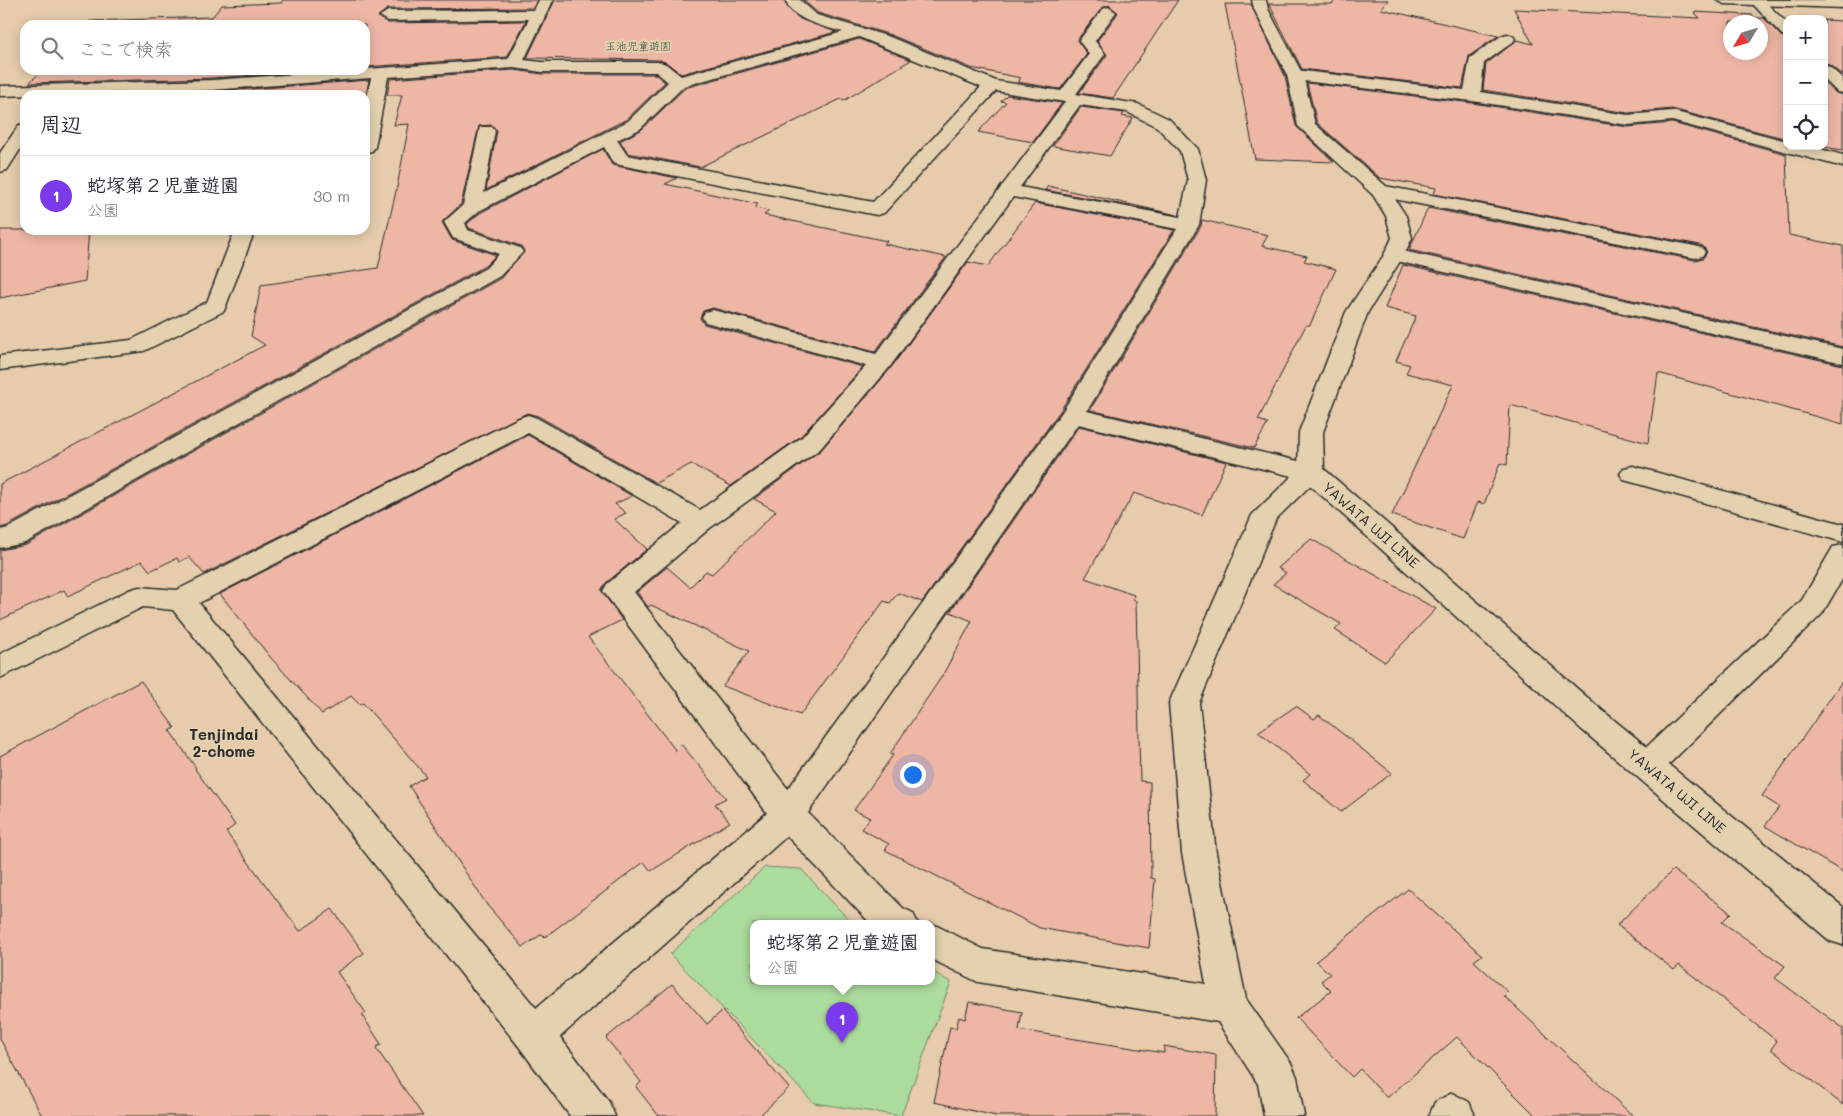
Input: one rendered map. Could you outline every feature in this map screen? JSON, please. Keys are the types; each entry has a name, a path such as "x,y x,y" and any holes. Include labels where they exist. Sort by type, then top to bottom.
{"street":[{"path":"534,1035 788,815 1072,415 1189,225 1197,180 1189,149 1163,124 1132,108 992,85 884,40 812,18 794,4 793,0"},
{"name":"YAWATA UJI LINE","path":"1259,0 1261,9 1295,75 1307,126 1380,191 1396,216 1402,238 1394,255 1353,321 1311,432 1311,472 1647,766 1843,930"},
{"path":"1724,0 1843,4"},
{"path":"1756,1 1783,28"},
{"path":"388,16 543,7"},
{"path":"514,62 543,7"},
{"path":"892,920 788,815 618,591 701,522 811,443 881,364 1009,191 1070,99 1097,54 1087,41 1108,12"},
{"path":"0,539 15,536 493,272 514,252 460,234 454,222 472,207 634,126 678,82 858,33"},
{"path":"1472,96 1476,61 1507,39"},
{"path":"370,75 514,62 542,67 660,67 678,82"},
{"path":"370,126 380,74"},
{"path":"1828,74 1843,88"},
{"path":"210,90 369,75"},
{"path":"1295,75 1472,96 1628,120 1672,116 1843,161"},
{"path":"607,138 620,159 877,209 992,85"},
{"path":"0,91 20,91"},
{"path":"472,207 486,131"},
{"path":"0,166 20,136"},
{"path":"1009,191 1189,225"},
{"path":"1380,191 1696,252"},
{"path":"0,363 136,346 216,306 243,235"},
{"path":"1394,255 1843,356"},
{"path":"713,316 881,364"},
{"path":"1072,415 1311,472"},
{"path":"0,667 139,597 181,600 528,423 701,522"},
{"path":"1284,1116 1277,1076 1229,1006 1198,853 1184,703 1265,515 1311,472"},
{"path":"1633,474 1843,532"},
{"path":"1647,766 1812,607 1843,554"},
{"path":"181,600 534,1035 595,1116"},
{"path":"935,942 978,965 1229,1006"},
{"path":"1448,1116 1452,1113 1455,1116"}],"green space":[{"path":"765,867 801,869 849,920 750,920 750,985 935,985 935,973 951,982 901,1116 814,1103 670,954"}],"building":[{"path":"283,0 537,0 533,8 387,9 378,17 388,23 526,21 507,57 370,67 370,20 120,20 212,17 222,5 281,3"},
{"path":"555,0 784,0 788,8 800,19 836,32 681,74 660,60 527,58"},
{"path":"803,0 1178,0 1113,98 1079,93 1107,55 1097,41 1118,13 1109,5 1102,8 1077,40 1087,54 1060,89 1017,82 1021,78 971,68 891,35 818,13"},
{"path":"1336,0 1388,0 1381,9 1498,36 1469,56 1462,88 1302,69 1269,4 1332,4"},
{"path":"1225,4 1251,4 1285,76 1296,126 1334,162 1255,159"},
{"path":"1514,9 1700,18 1694,12 1752,15 1723,15 1723,60 1768,60 1768,22 1783,37 1783,138 1672,109 1628,113 1483,90 1486,64 1517,40 1533,44"},
{"path":"1828,20 1843,21 1843,76 1828,65"},
{"path":"859,39 911,60 845,100 841,99 700,167 628,153 620,141 641,130 685,88"},
{"path":"514,70 542,74 655,74 665,82 627,119 486,190 497,131 492,125 479,126 461,204 442,222 452,240 496,255 485,266 7,526 0,528 0,484 265,345 251,336 261,285 378,268 397,187 409,124 394,125 402,95 387,95 390,79"},
{"path":"37,75 255,75 212,78 29,83"},
{"path":"369,80 367,90 238,90"},
{"path":"1307,83 1472,103 1628,127 1672,123 1786,154 1789,235 1843,246 1843,347 1409,250 1428,208 1695,260 1703,258 1707,252 1703,246 1695,244 1434,194 1436,188 1380,178 1317,123"},
{"path":"1828,86 1836,93 1843,95 1843,150 1828,148"},
{"path":"1007,95 1062,103 1033,142 978,132 1006,102 1001,101"},
{"path":"1081,107 1124,113 1122,116 1133,118 1110,156 1053,146"},
{"path":"603,149 612,165 677,178 665,184 758,204 755,208 769,211 764,215 887,241 884,244 946,257 875,352 713,308 703,311 700,318 704,324 863,367 801,436 731,486 691,464 656,483 538,416 527,413 204,574 189,557 179,562 177,558 150,571 142,561 68,596 64,590 0,620 0,550 26,545 501,278 524,251 521,246 469,228 467,224 480,213"},
{"path":"1048,186 1177,215 1045,190"},
{"path":"1035,203 1174,230 1060,411 922,602 898,593 890,603 884,601 800,715 723,686 749,651 651,605 648,607 637,592 667,567 690,587 706,571 712,574 776,511 754,499 821,450 890,369 968,262 988,266"},
{"path":"1202,220 1268,235 1262,246 1307,256 1304,261 1336,269 1310,325 1306,325 1258,420 1268,423 1254,448 1090,410 1201,226"},
{"path":"0,230 20,230 20,235 89,235 85,281 0,298"},
{"path":"1403,265 1843,365 1843,424 1658,373 1648,443 1510,405 1507,465 1500,463 1484,504 1478,502 1463,539 1392,515 1453,385 1406,373 1410,365 1396,361 1416,316 1385,308"},
{"path":"1079,426 1226,462 1202,515 1134,493 1085,578 1134,595 1133,599 1136,601 1140,781 1150,782 1151,878 1155,879 1149,948 1040,928 885,850 889,844 861,829 870,818 854,810 893,755 890,754 942,676 972,621 950,612"},
{"path":"528,435 632,496 615,504 626,513 614,519 647,549 606,583 601,590 622,620 588,637 676,751 681,744 726,798 715,804 730,822 651,871 644,862 545,937 542,934 523,947 487,905 409,786 426,776 363,703 360,705 351,696 322,714 271,658 220,594"},
{"path":"1311,539 1436,609 1385,662 1335,630 1341,624 1273,584 1286,573 1278,568"},
{"path":"1843,680 1843,872 1765,826 1779,807 1762,796"},
{"path":"141,681 175,728 170,731 235,825 226,832 300,931 332,909 364,953 337,972 366,1013 362,1015 381,1044 376,1048 423,1116 42,1116 0,1039 0,756"},
{"path":"1296,706 1314,719 1319,715 1392,773 1341,812 1303,780 1310,774 1258,732"},
{"path":"1673,870 1731,913 1722,922 1785,966 1775,978 1843,1028 1843,1105 1771,1049 1777,1041 1679,965 1674,970 1617,925"},
{"path":"1408,889 1482,955 1474,961 1508,992 1504,996 1633,1116 1536,1116 1457,1037 1387,1098 1360,1069 1352,1077 1296,1018 1331,991 1321,981 1330,974 1316,961"},
{"path":"672,984 707,1024 722,1011 789,1088 759,1116 659,1116 636,1087 641,1082 606,1038"},
{"path":"969,1002 1022,1012 1019,1030 1164,1053 1164,1046 1216,1055 1215,1116 996,1116 934,1102 950,1027 956,1028 959,1017 965,1019"}],"place":[{"name":"蛇塚第２児童遊園","path":"842,1043"}],"district":[{"name":"Tenjindai 2-chome","path":"224,744"}],"park label":[{"name":"玉池児童遊園","path":"638,46"}]}
